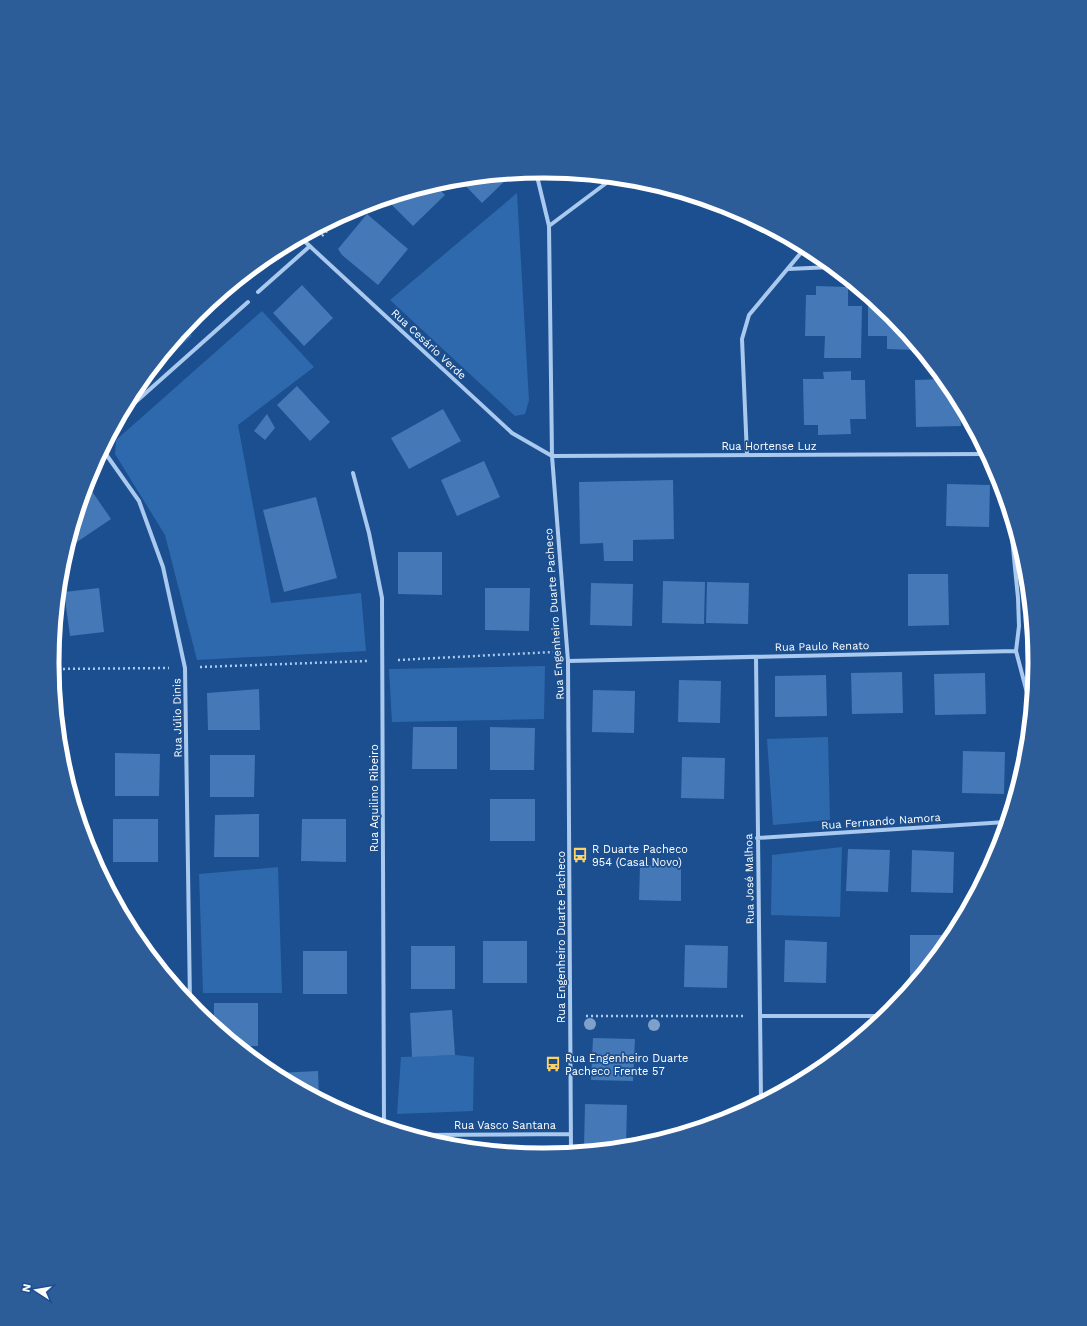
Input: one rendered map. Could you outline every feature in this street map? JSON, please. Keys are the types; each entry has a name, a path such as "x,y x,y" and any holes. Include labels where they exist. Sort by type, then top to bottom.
{"street":[{"name":"Rua Engenheiro Duarte Pacheco","path":"538,178 549,226 552,456 568,661 571,1146"},
{"path":"549,226 606,183"},
{"name":"Rua Cesário Verde","path":"305,241 512,433 552,456"},
{"path":"258,292 310,246"},
{"path":"747,455 742,339 745,326 749,315 801,253"},
{"path":"788,269 823,267"},
{"path":"136,401 248,302"},
{"name":"Rua Hortense Luz","path":"552,456 980,454"},
{"name":"Rua Júlio Dinis","path":"106,455 139,501 142,508 163,567 185,668 190,994"},
{"name":"Rua Aquilino Ribeiro","path":"352,473 369,533 382,598 384,1121"},
{"path":"1013,544 1019,626 1016,651 1027,696"},
{"name":"Rua Paulo Renato","path":"568,661 1016,651"},
{"name":"Rua José Malhoa","path":"756,657 761,1096"},
{"name":"Rua Fernando Namora","path":"757,838 1001,822"},
{"path":"761,1016 875,1016"},
{"name":"Rua Vasco Santana","path":"435,1135 571,1134"}],"path":[{"path":"310,246 329,228"},
{"path":"59,669 185,668 382,661 567,651"},
{"path":"571,1016 761,1016"}],"shaded area":[{"path":"517,193 529,400 525,414 515,416 390,300"},
{"path":"262,311 314,367 238,425 271,603 361,593 366,651 197,660 165,535 115,454 116,440"},
{"path":"189,333 192,336 170,355"},
{"path":"545,666 544,719 392,722 389,669"},
{"path":"828,737 830,820 773,825 767,739"},
{"path":"842,847 840,917 771,915 772,855"},
{"path":"278,867 282,993 203,993 199,874"},
{"path":"455,1055 474,1057 473,1111 397,1114 401,1057"}],"building":[{"path":"505,181 482,203 465,185"},
{"path":"440,190 445,195 413,226 390,203"},
{"path":"367,214 408,249 378,285 342,255 338,249"},
{"path":"302,285 333,318 304,346 273,313"},
{"path":"816,286 848,287 848,306 862,306 861,358 824,358 825,336 805,336 806,295 816,295"},
{"path":"868,304 886,320 913,350 887,349 887,336 868,336"},
{"path":"851,371 851,380 865,380 866,419 850,419 851,434 818,435 818,425 804,425 803,379 824,379 823,372"},
{"path":"936,379 961,417 961,426 916,427 915,380"},
{"path":"297,386 330,422 310,441 277,405"},
{"path":"443,409 461,441 409,469 391,438"},
{"path":"267,414 275,428 265,440 254,431"},
{"path":"484,461 500,497 457,516 441,480"},
{"path":"673,480 674,539 633,540 633,561 604,561 603,543 580,544 579,482"},
{"path":"947,484 990,485 989,527 946,526"},
{"path":"91,490 111,519 74,544"},
{"path":"316,497 337,578 284,592 263,510"},
{"path":"398,552 442,552 442,595 398,594"},
{"path":"908,574 948,574 949,625 908,626"},
{"path":"663,581 705,582 704,624 662,623"},
{"path":"707,582 749,583 748,624 706,623"},
{"path":"591,583 633,584 632,626 590,625"},
{"path":"99,588 104,632 70,636 64,592"},
{"path":"485,588 530,588 529,631 485,630"},
{"path":"902,672 903,713 852,714 851,673"},
{"path":"985,673 986,714 935,715 934,674"},
{"path":"826,675 827,716 775,717 775,676"},
{"path":"679,680 721,681 720,723 678,722"},
{"path":"259,689 260,730 208,730 207,693"},
{"path":"593,690 635,691 634,733 592,732"},
{"path":"413,727 457,727 457,769 412,769"},
{"path":"490,727 535,728 534,770 490,770"},
{"path":"963,751 1005,752 1004,794 962,793"},
{"path":"115,753 160,754 159,796 115,796"},
{"path":"210,755 255,755 254,797 210,797"},
{"path":"682,757 725,758 724,799 681,798"},
{"path":"490,799 535,799 535,841 490,841"},
{"path":"259,814 259,857 214,857 215,815"},
{"path":"113,819 158,819 158,862 113,862"},
{"path":"302,819 346,819 346,862 301,861"},
{"path":"848,849 890,850 888,892 846,891"},
{"path":"912,850 954,852 953,893 911,892"},
{"path":"640,865 681,866 681,901 639,900"},
{"path":"910,935 944,935 928,958 910,980"},
{"path":"785,940 827,942 826,983 784,982"},
{"path":"483,941 527,941 527,983 483,983"},
{"path":"685,945 728,946 727,988 684,987"},
{"path":"411,946 455,946 455,989 411,989"},
{"path":"303,951 347,951 347,994 303,994"},
{"path":"214,1003 258,1003 258,1046 248,1046 214,1018"},
{"path":"452,1010 455,1055 412,1057 410,1013"},
{"path":"593,1038 635,1039 633,1081 591,1080"},
{"path":"318,1071 319,1093 301,1083 285,1073"},
{"path":"585,1104 627,1105 626,1140 584,1145"}],"place":[{"name":"R Duarte Pacheco 954 (Casal Novo)","path":"580,855"},
{"name":"Rua Engenheiro Duarte Pacheco Frente 57","path":"553,1064"}]}
